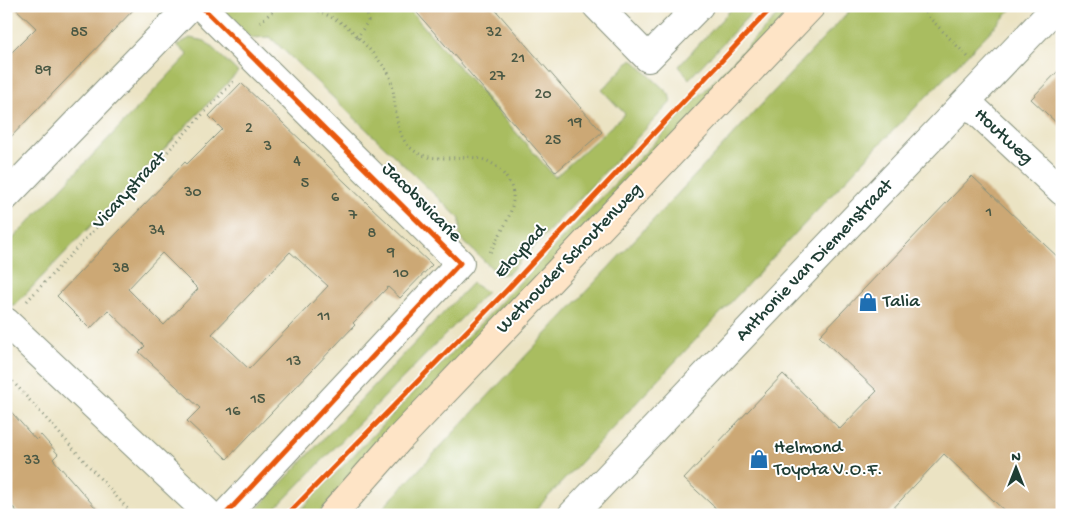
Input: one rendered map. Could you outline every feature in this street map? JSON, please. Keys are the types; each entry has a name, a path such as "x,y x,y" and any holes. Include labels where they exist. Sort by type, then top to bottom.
{"street":[{"path":"6,196 190,6"},
{"name":"Jacobsvicarie","path":"201,6 471,266 225,515"},
{"path":"597,6 648,58 699,6"},
{"name":"Wethouder Schoutenweg","path":"332,515 399,439 810,6"},
{"name":"Anthonie van Diemenstraat","path":"572,515 1057,6"},
{"name":"Houtweg","path":"967,102 1062,191"},
{"path":"8,324 210,515"}],"path":[{"path":"309,6 348,27 388,72 397,120 403,137 415,151 429,156 470,156 485,160 500,170 510,183 514,206 471,266"},
{"path":"357,38 368,21 366,6"},
{"path":"918,6 989,79"},
{"path":"6,374 133,515"}],"green space":[{"path":"222,6 406,6 555,177 625,114 602,90 632,59 669,94 671,102 509,273 499,275 460,238 460,219 270,37 251,38 226,15"},
{"path":"734,6 758,6 689,79 679,66"},
{"path":"786,6 800,6 317,515 296,515"},
{"path":"854,6 1015,6 874,150 531,515 388,515 381,510"},
{"path":"190,38 205,41 238,72 16,304 9,306 6,304 6,246 188,55 177,45"},
{"path":"472,283 487,292 269,515 251,515"}],"building":[{"path":"13,6 137,6 6,142 6,58 36,28"},
{"path":"411,6 492,6 602,132 556,172"},
{"path":"1062,67 1062,128 1031,99"},
{"path":"241,83 432,265 400,298 388,287 353,323 355,325 227,459 187,421 200,408 139,352 145,346 108,310 90,329 57,296 185,162 187,164 222,129 209,116","holes":["290,252 328,286 249,369 212,334","162,253 198,289 164,325 128,289"]},
{"path":"972,176 1062,261 1062,515 1009,515 944,454 887,515 723,515 684,479 783,374 840,429 877,391 819,336"},
{"path":"6,406 36,440 41,435 58,454 53,459 102,515 20,515 6,499"}],"cycle path":[{"path":"201,6 460,263 225,515"},
{"name":"Eloypad","path":"287,515 506,291 773,6"}],"place":[{"name":"Talia","path":"868,302"},
{"name":"Helmond Toyota V.O.F.","path":"759,459"}]}
